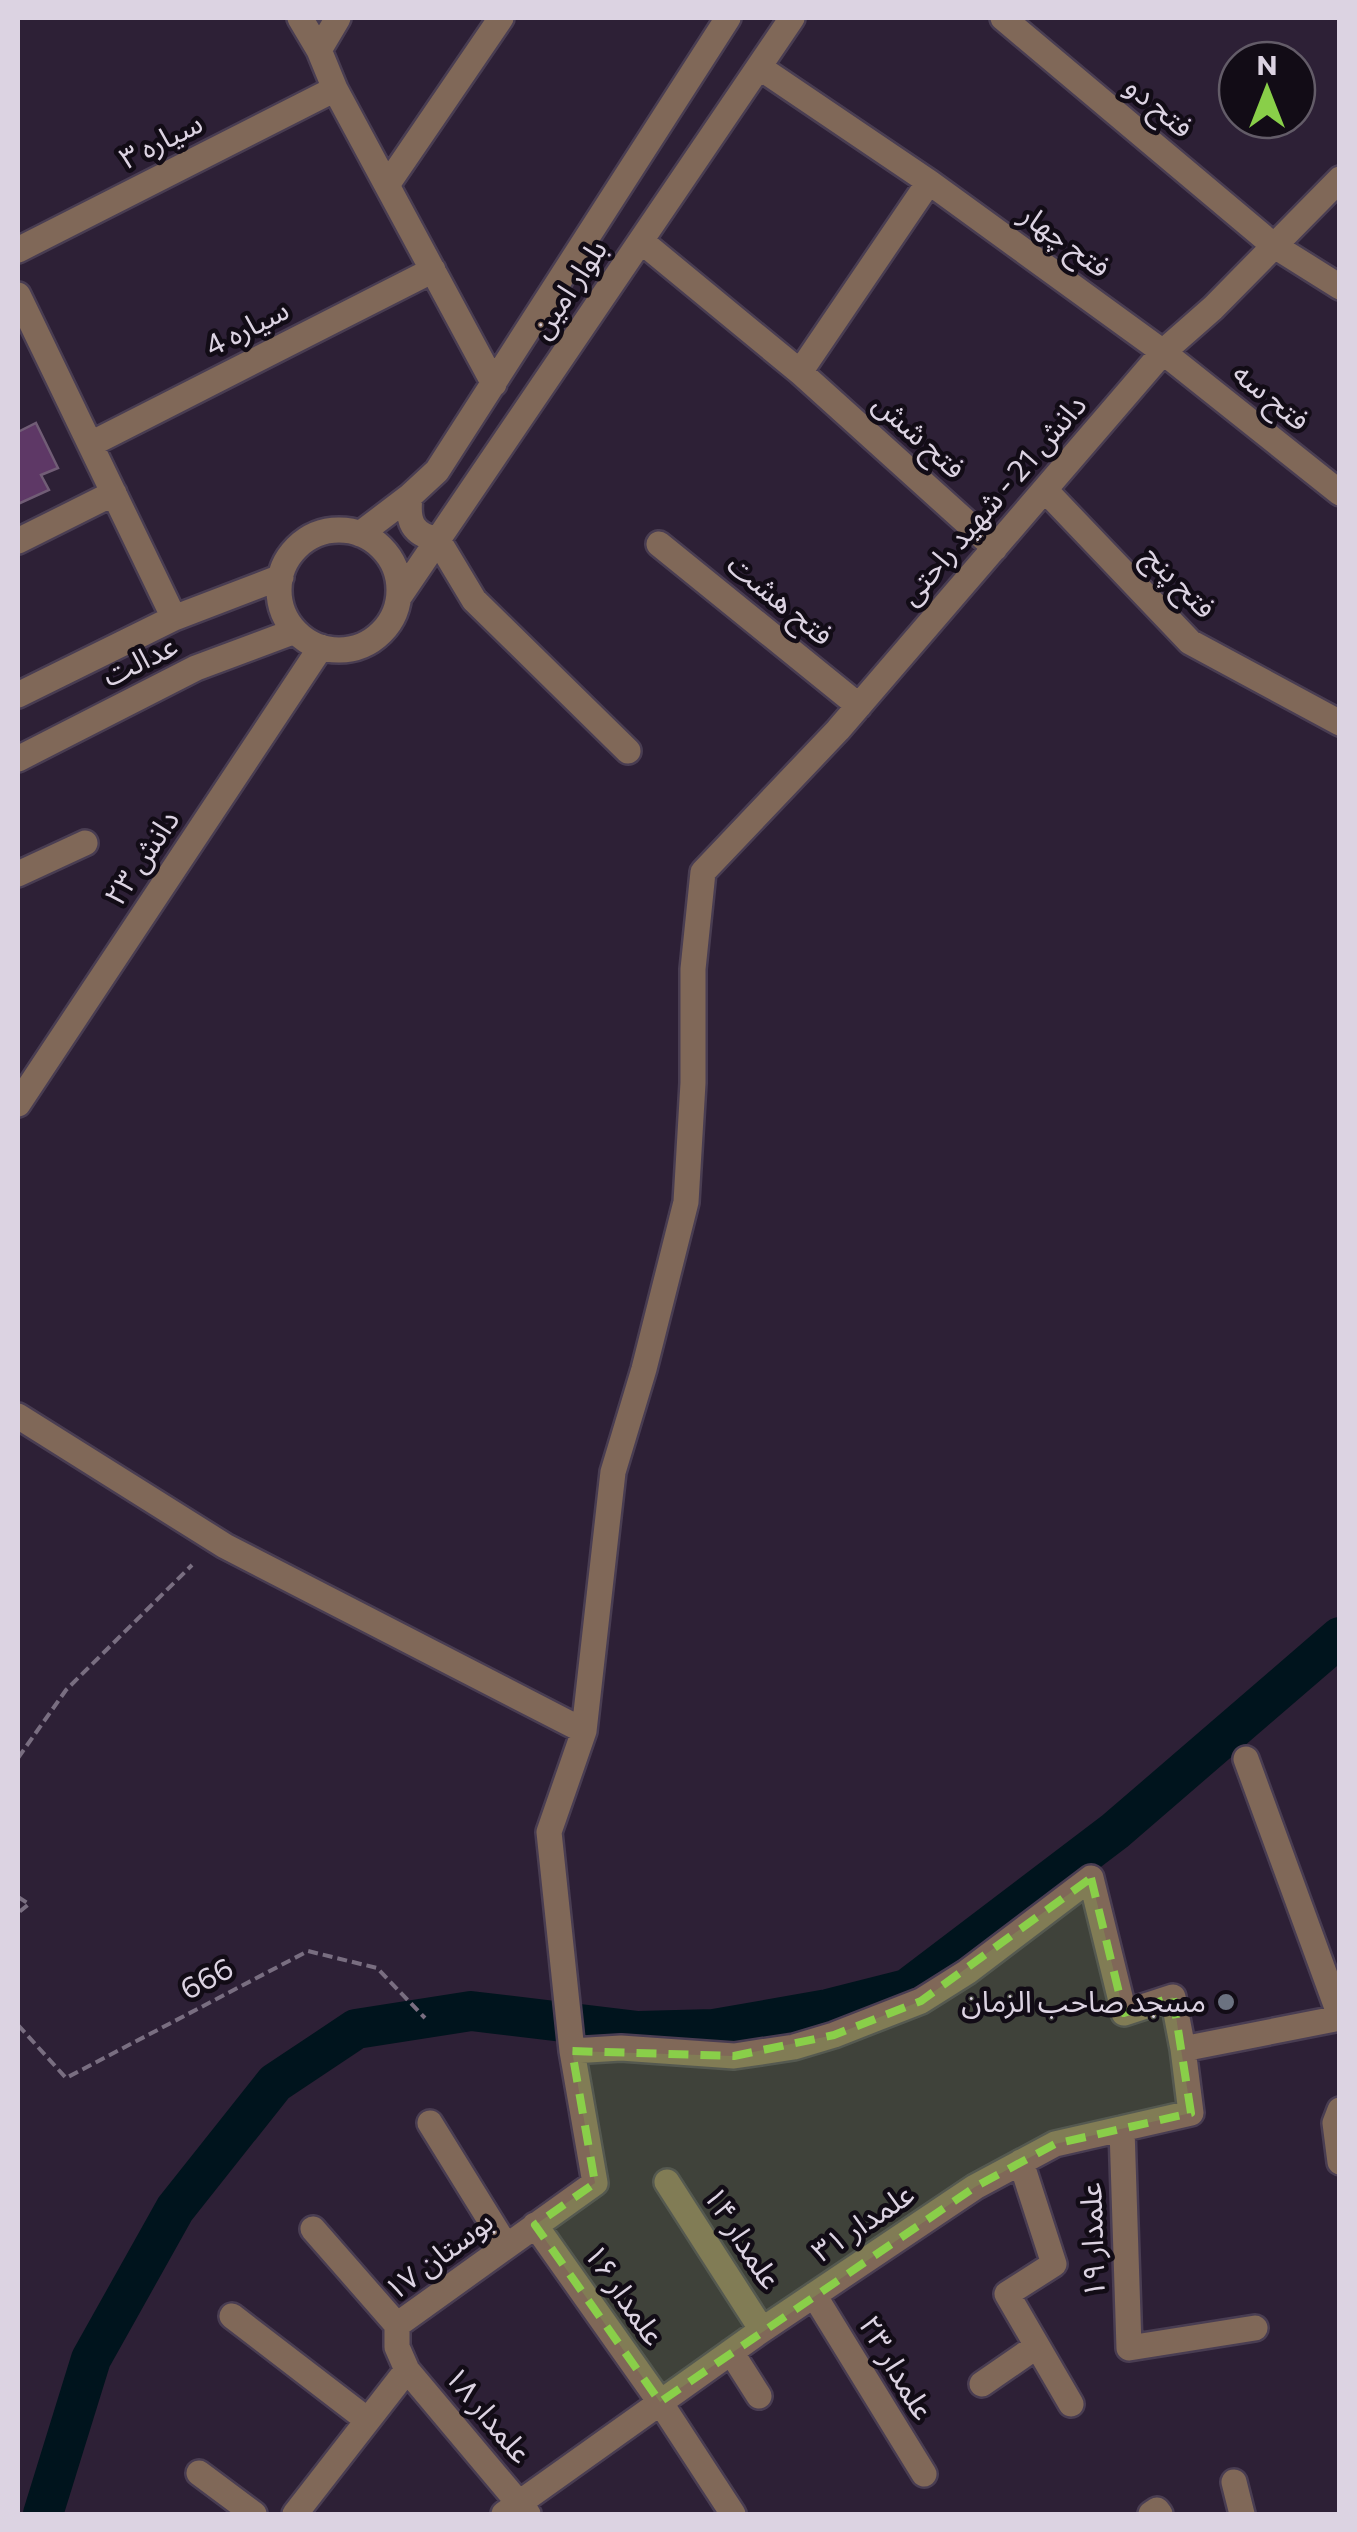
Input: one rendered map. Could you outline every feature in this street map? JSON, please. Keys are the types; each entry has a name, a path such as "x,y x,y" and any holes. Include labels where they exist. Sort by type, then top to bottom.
{"street":[{"path":"300,18 494,384"},
{"path":"319,50 338,18"},
{"path":"387,185 501,18"},
{"name":"بلوار امین","path":"360,534 437,470 728,18"},
{"name":"بلوار امین","path":"399,597 792,18"},
{"name":"فتح دو","path":"1002,18 1274,246 1340,287"},
{"name":"فتح چهار","path":"759,67 929,182 1163,352"},
{"name":"سیاره ۳","path":"18,250 335,89"},
{"name":"دانش 21 - شهید راحتی","path":"584,1731 613,1472 644,1369 686,1202 693,969 703,872 859,706 1163,352 1213,308 1340,179"},
{"path":"800,372 929,182"},
{"name":"فتح شش","path":"641,241 800,372 995,548"},
{"name":"سیاره 4","path":"91,444 433,270"},
{"path":"18,295 174,618"},
{"name":"فتح سه","path":"1163,352 1340,493"},
{"name":"فتح پنج","path":"1045,490 1190,642 1340,723"},
{"path":"18,541 114,493"},
{"path":"410,496 408,514 412,527 423,536 438,540 474,600 628,751"},
{"path":"332,531 360,534 389,557 399,582 399,597 388,625 378,636 351,649 320,647 295,631 282,606 281,577 294,551 318,535 332,531"},
{"name":"فتح هشت","path":"660,544 859,706"},
{"name":"عدالت","path":"18,695 174,618 281,577"},
{"name":"عدالت","path":"18,758 196,668 295,631"},
{"name":"دانش ۲۳","path":"18,1104 320,647"},
{"path":"18,874 85,843"},
{"path":"18,1416 224,1546 584,1731 549,1832 572,2051"},
{"path":"1184,2049 1340,2017 1246,1760"},
{"name":"علمدار ۳۱","path":"517,2511 660,2402 975,2187 1055,2144 1191,2114 1173,1997 1124,2014 1091,1878 922,2002 834,2035 794,2047 734,2056 620,2048 572,2051"},
{"name":"بوستان ۱۷","path":"406,2370 396,2346 397,2325 595,2183 572,2051"},
{"path":"1340,2110 1336,2122 1340,2162"},
{"path":"430,2123 506,2246"},
{"name":"علمدار ۱۹","path":"1122,2129 1129,2348 1255,2328"},
{"path":"1021,2162 1054,2264 1006,2294 1071,2404"},
{"name":"علمدار ۱۴","path":"667,2182 762,2330"},
{"name":"علمدار ۱۶","path":"536,2226 733,2514"},
{"path":"313,2230 397,2325"},
{"name":"علمدار ۲۳","path":"814,2295 924,2474"},
{"path":"232,2316 366,2419"},
{"path":"982,2384 1037,2346"},
{"path":"731,2352 758,2396"},
{"path":"295,2514 406,2370"},
{"name":"علمدار ۱۸","path":"406,2370 517,2511"},
{"path":"199,2473 254,2514"},
{"path":"1234,2482 1242,2514"},
{"path":"1151,2514 1157,2510 1160,2514"}],"path":[{"path":"18,1758 66,1690 192,1564"},
{"path":"18,1897 29,1904 18,1913"},
{"name":"666","path":"18,2025 66,2078 308,1951 377,1968 425,2018"}],"highlighted area":[{"path":"1091,1878 1124,2013 1173,1997 1191,2113 1055,2144 975,2187 660,2402 535,2225 595,2183 572,2051 734,2056 834,2035 921,2001"}],"building":[{"path":"36,423 58,468 41,475 49,490 18,504 18,432"}],"waterway":[{"path":"43,2514 91,2359 175,2209 275,2083 356,2029 471,2011 638,2031 714,2029 828,2009 907,1989 1115,1831 1340,1637"}],"place":[{"name":"مسجد صاحب الزمان","path":"1226,2002"}]}
